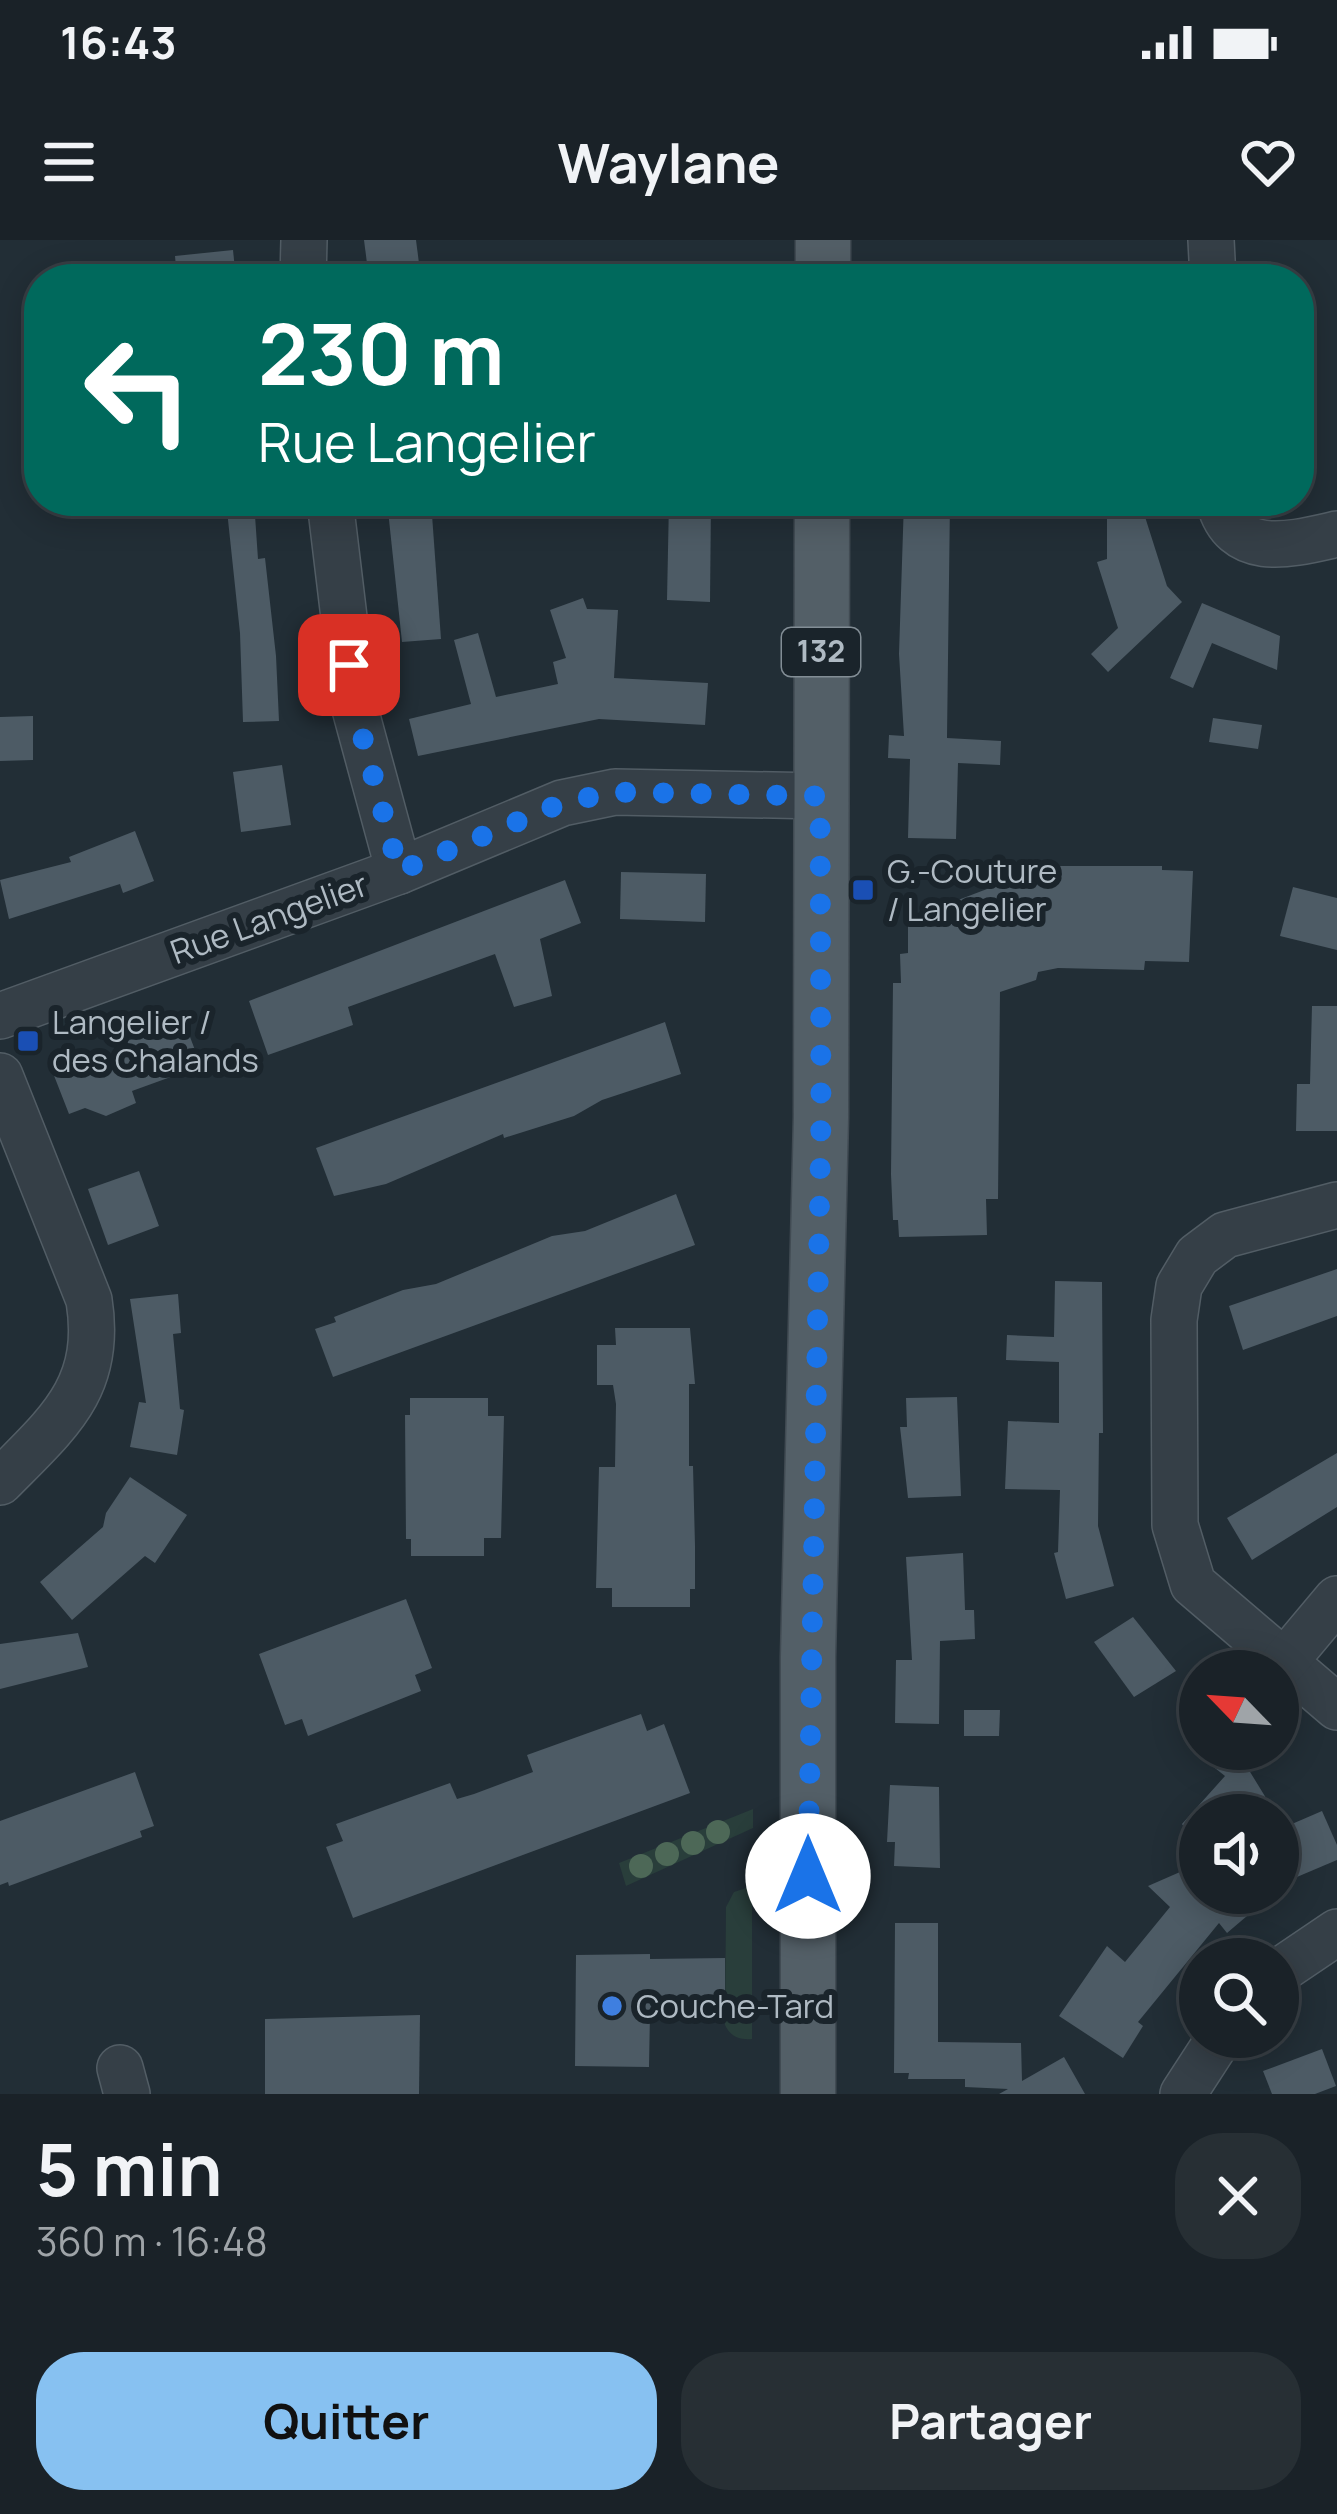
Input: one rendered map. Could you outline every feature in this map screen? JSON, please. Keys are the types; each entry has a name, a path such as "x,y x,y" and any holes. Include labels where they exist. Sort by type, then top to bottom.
{"main road":[{"name":"132","path":"808,2094 822,516"}],"street":[{"path":"332,516 355,709 399,871"},
{"path":"1228,516 1240,535 1275,548 1337,534"},
{"name":"Rue Langelier","path":"0,1016 399,871 562,803 615,792 820,796"},
{"path":"0,1076 89,1300 95,1337 89,1372 72,1399 0,1482"},
{"path":"1272,1650 1192,1584 1180,1555 1175,1525 1174,1320 1179,1286 1197,1256 1225,1235 1337,1205"},
{"path":"1294,1650 1337,1599"},
{"path":"1299,1673 1337,1707"},
{"path":"1299,1958 1337,1932"},
{"path":"1183,2094 1206,2058"}],"green space":[{"path":"753,1809 753,1828 626,1886 619,1863"},
{"path":"752,1886 752,2039 747,2039 733,2035 725,2025 726,1907 734,1892"}],"building":[{"path":"364,240 416,240 419,264 367,264"},
{"path":"233,250 234,264 176,264 175,256"},
{"path":"228,516 255,516 258,559 265,558 279,721 243,722 240,633"},
{"path":"389,516 432,516 441,639 402,642"},
{"path":"669,516 711,516 710,602 667,600"},
{"path":"904,516 950,516 947,738 1001,741 1000,765 958,763 956,839 908,838 910,759 888,758 889,735 904,736 899,654"},
{"path":"1107,516 1145,516 1167,586 1182,602 1108,672 1091,654 1118,628 1097,562 1107,559"},
{"path":"583,598 587,609 618,610 614,678 708,683 705,725 599,719 418,756 409,719 471,704 454,640 478,633 496,697 558,684 553,662 566,658 550,610"},
{"path":"1202,603 1280,636 1277,670 1212,643 1193,688 1170,678"},
{"path":"33,716 33,760 0,761 0,717"},
{"path":"1213,718 1262,725 1258,749 1209,742"},
{"path":"282,765 291,825 241,832 233,772"},
{"path":"135,831 154,881 123,893 120,884 9,919 0,880 71,862 69,857"},
{"path":"1048,866 1162,866 1162,870 1193,871 1189,962 1145,961 1144,970 1058,968 1038,972 1036,980 1000,992 998,1199 986,1199 987,1235 899,1237 898,1220 893,1220 891,1174 893,983 901,983 900,954 908,953 908,919"},
{"path":"621,872 706,874 705,922 620,919"},
{"path":"565,880 581,923 540,939 552,996 514,1007 495,954 348,1007 353,1025 268,1055 249,1001"},
{"path":"1293,887 1337,898 1337,950 1280,936"},
{"path":"1312,1006 1337,1006 1337,1131 1296,1131 1297,1084 1310,1084"},
{"path":"184,1021 201,1066 132,1091 136,1103 106,1116 85,1108 69,1114 53,1073 130,1048 127,1041"},
{"path":"665,1022 681,1074 602,1100 574,1116 504,1138 503,1134 386,1184 334,1196 316,1148"},
{"path":"139,1171 159,1226 108,1245 88,1189"},
{"path":"676,1194 695,1245 333,1377 315,1329 336,1322 334,1317 403,1290 436,1284 552,1236 585,1231"},
{"path":"1337,1269 1337,1316 1243,1350 1229,1306"},
{"path":"1055,1281 1102,1282 1098,1526 1114,1586 1066,1599 1054,1553 1058,1552 1060,1490 1005,1489 1008,1421 1059,1423 1059,1362 1006,1360 1007,1335 1054,1337"},
{"path":"178,1294 181,1333 173,1334 180,1409 184,1410 177,1455 130,1447 139,1402 146,1403 130,1299"},
{"path":"615,1328 690,1328 695,1384 689,1384 689,1466 693,1466 695,1589 690,1589 690,1607 612,1607 612,1588 596,1588 599,1467 615,1467 616,1404 613,1385 597,1385 597,1345 616,1345"},
{"path":"957,1397 961,1496 908,1498 900,1427 907,1427 906,1398"},
{"path":"410,1398 488,1398 488,1416 504,1416 501,1538 484,1538 484,1556 411,1556 411,1539 406,1539 405,1415 410,1415"},
{"path":"1337,1453 1337,1507 1252,1560 1227,1518"},
{"path":"130,1477 187,1515 155,1563 145,1556 72,1620 40,1582 103,1527 106,1513"},
{"path":"963,1553 965,1610 974,1610 975,1639 940,1641 939,1724 895,1723 896,1660 912,1660 906,1557"},
{"path":"406,1599 432,1668 415,1675 421,1691 308,1736 302,1719 285,1725 259,1654"},
{"path":"1133,1617 1176,1671 1134,1697 1094,1642"},
{"path":"78,1633 88,1667 0,1689 0,1644"},
{"path":"964,1710 1000,1710 999,1736 964,1736"},
{"path":"641,1714 647,1731 664,1724 690,1793 353,1918 326,1847 343,1841 336,1824 450,1783 457,1799 474,1794 533,1772 527,1755"},
{"path":"1217,1770 1249,1770 1264,1794 1209,1794 1225,1776"},
{"path":"135,1772 154,1826 140,1831 142,1837 9,1886 8,1882 0,1885 0,1821"},
{"path":"890,1785 939,1787 940,1868 894,1866 895,1842 887,1842"},
{"path":"1322,1811 1337,1845 1337,1860 1299,1876 1299,1821"},
{"path":"1179,1872 1179,1914 1249,1914 1227,1933 1219,1923 1207,1938 1179,1938 1179,1972 1138,2022 1143,2026 1123,2058 1059,2016 1107,1946 1125,1962 1170,1907 1148,1886"},
{"path":"895,1923 938,1923 938,2042 1021,2043 1022,2081 1064,2057 1085,2094 999,2094 1008,2089 965,2087 965,2079 908,2079 909,2073 894,2073"},
{"path":"650,1954 650,1959 725,1958 725,2014 650,2013 649,2067 575,2066 576,1955"},
{"path":"420,2015 419,2094 265,2094 265,2019"},
{"path":"1322,2049 1336,2086 1315,2094 1272,2094 1263,2071"}],"place":[{"name":"G.-Couture / Langelier","path":"863,890"},
{"name":"Langelier / des Chalands","path":"28,1041"},
{"name":"Couche-Tard","path":"612,2006"}],"route":[{"path":"349,665 355,709 399,871 562,803 615,792 820,796 821,1117 808,1657 808,1876"}]}
